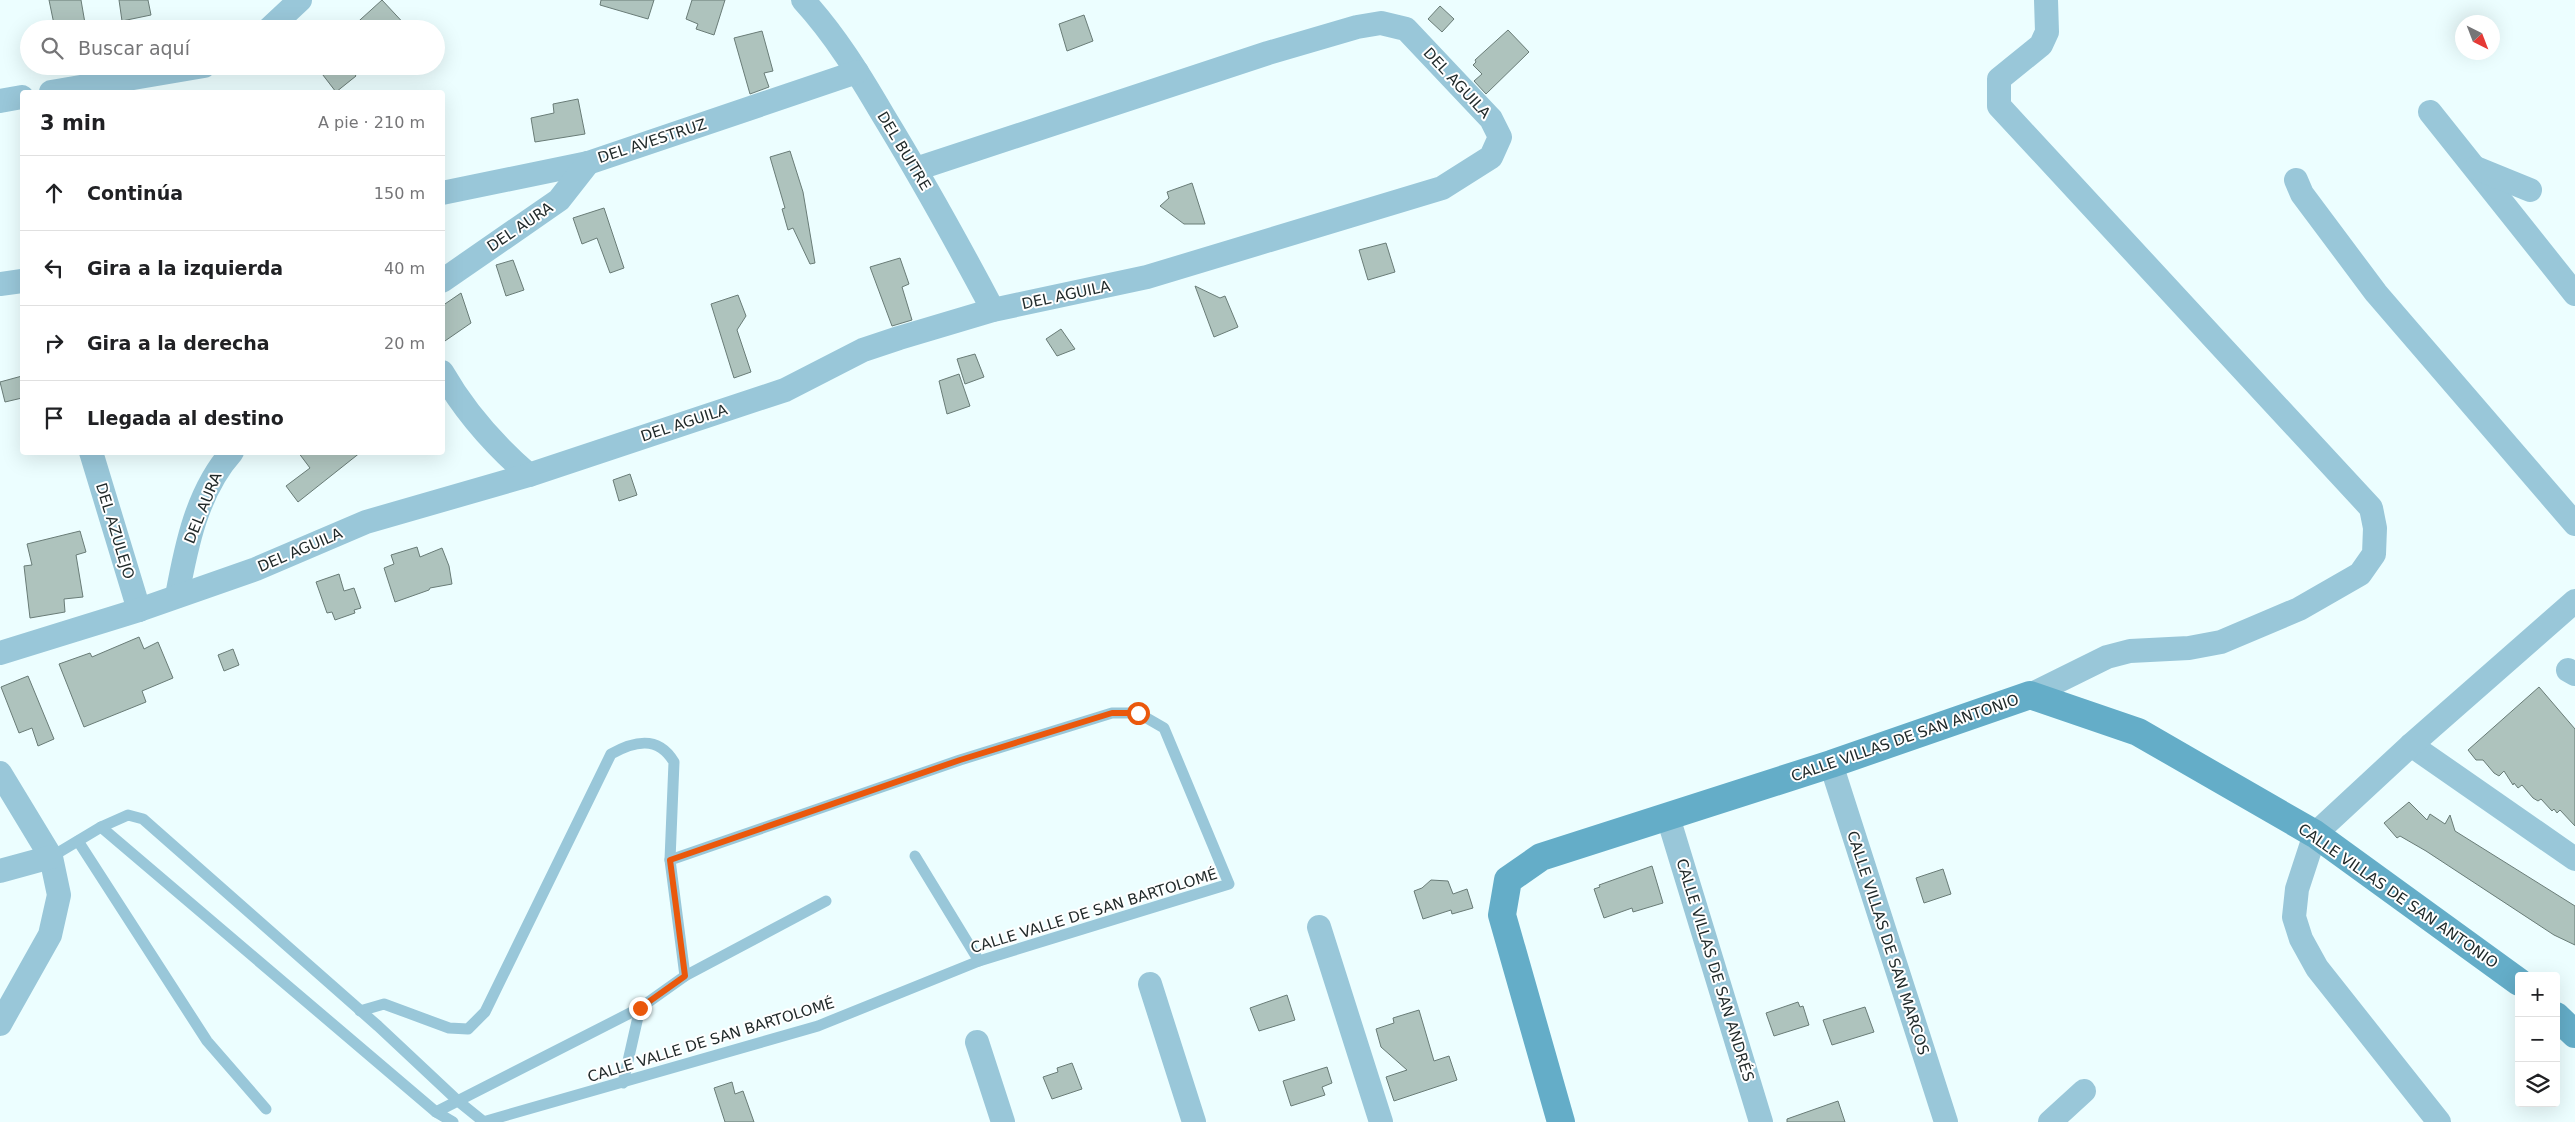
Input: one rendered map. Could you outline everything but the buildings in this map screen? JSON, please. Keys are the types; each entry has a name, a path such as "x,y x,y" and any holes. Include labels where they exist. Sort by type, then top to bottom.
{"street":[{"path":"279,20 300,0"},
{"name":"DEL BUITRE","path":"803,0 827,26 857,72 916,169 993,310"},
{"path":"2030,695 2107,657 2130,651 2189,648 2221,642 2299,608 2360,574 2374,554 2375,528 2371,508 1999,106 1999,79 2041,45 2047,32 2046,0"},
{"name":"DEL AGUILA","path":"0,653 139,610 256,569 366,522 529,475 785,390 863,350 993,310 1147,277 1442,188 1491,157 1500,137 1491,119 1406,29 1381,23 1268,53 916,169"},
{"name":"DEL AVESTRUZ","path":"445,192 588,162 857,72"},
{"path":"63,90 151,75"},
{"path":"0,101 20,98"},
{"path":"2430,112 2575,294"},
{"name":"DEL AURA","path":"445,279 559,200 588,162"},
{"path":"2474,168 2530,190"},
{"path":"2296,180 2302,194 2376,293 2575,524"},
{"path":"0,284 20,281"},
{"path":"445,377 462,404 484,432 529,475"},
{"name":"DEL AZULEJO","path":"92,455 139,610"},
{"name":"DEL AURA","path":"176,596 188,539 218,468 229,455"},
{"path":"2439,1122 2317,968 2301,938 2294,917 2297,890 2315,834 2411,745 2575,601"},
{"name":"CALLE VILLAS DE SAN ANTONIO","path":"1561,1122 1502,915 1508,880 1541,857 1831,764 2030,695 2138,732 2315,834 2515,979"},
{"path":"2411,745 2575,859"},
{"name":"CALLE VILLAS DE SAN MARCOS","path":"1831,764 1946,1122"},
{"path":"0,773 51,857 58,895 50,935 0,1024"},
{"name":"CALLE VILLAS DE SAN ANDRÉS","path":"1668,817 1761,1122"},
{"path":"0,871 51,857"},
{"path":"1319,927 1381,1122"},
{"path":"1150,984 1194,1122"},
{"path":"2557,1017 2575,1034"},
{"path":"977,1042 1003,1122"},
{"path":"2050,1122 2084,1091"}],"lane":[{"name":"CALLE VALLE DE SAN BARTOLOMÉ","path":"484,1122 818,1026 979,962 1229,884 1164,728 1138,713 1112,713 969,757 670,860"},
{"path":"360,1011 384,1004 449,1028 468,1029 485,1012 611,754 630,744 655,744 667,751 674,762 670,860 685,976"},
{"path":"51,857 101,827 128,815 143,819 360,1011 458,1101 484,1122"},
{"path":"101,827 436,1112 452,1122"},
{"path":"78,842 207,1041 266,1109"},
{"path":"915,856 979,962"},
{"path":"436,1112 640,1008 685,976 826,901"},
{"path":"623,1083 640,1008"}],"route":[{"path":"640,1008 685,976 670,860 960,760 1112,713 1138,713"}]}
